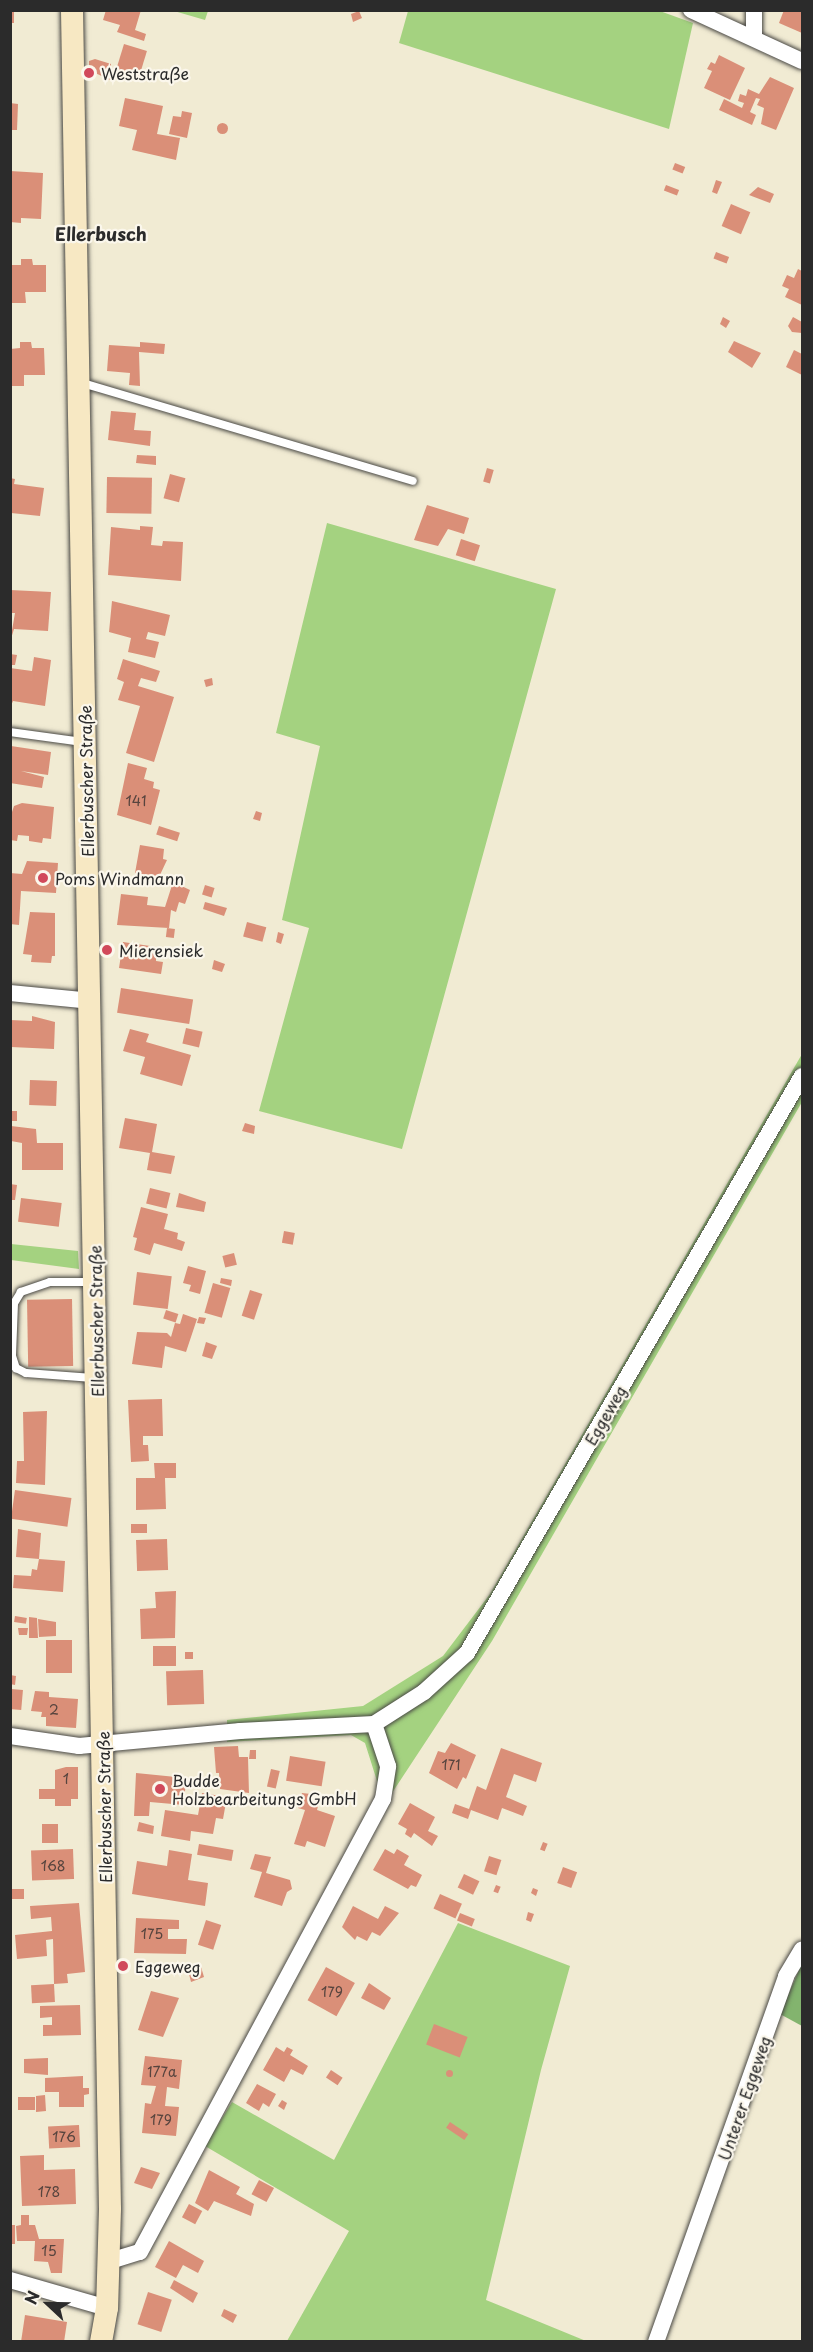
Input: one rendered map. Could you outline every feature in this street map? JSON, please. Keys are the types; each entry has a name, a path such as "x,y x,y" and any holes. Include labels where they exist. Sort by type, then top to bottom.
{"main road":[{"name":"Ellerbuscher Straße","path":"72,10 92,1001 110,2261 107,2308 101,2342"}],"street":[{"path":"691,10 802,61"},
{"path":"754,10 754,38"},
{"path":"10,993 92,1001"},
{"name":"Eggeweg","path":"10,1736 78,1746 103,1742 374,1724 424,1692 467,1653 802,1076"},
{"path":"110,2261 140,2252 383,1799 388,1766 374,1724"},
{"name":"Unterer Eggeweg","path":"656,2342 691,2251 786,1976 802,1949"},
{"path":"10,2280 107,2308"}],"lane":[{"path":"78,382 413,481"},
{"path":"10,732 85,742"},
{"path":"96,1282 50,1282 21,1292 14,1303 12,1356 16,1368 26,1373 98,1378"}],"green space":[{"path":"208,10 205,20 174,11"},
{"path":"657,10 693,23 669,129 399,43 408,11"},
{"path":"327,523 556,589 402,1149 259,1111 309,928 282,920 320,746 276,733"},
{"path":"802,1054 802,1102 492,1641 390,1796 377,1781 365,1743 351,1735 227,1742 227,1720 363,1706 443,1656 490,1594"},
{"path":"11,1244 78,1251 79,1269 11,1260"},
{"path":"458,1923 570,1966 541,2070 486,2300 586,2341 287,2341 349,2231 205,2146 232,2102 334,2160"},
{"path":"802,1963 802,2026 780,2014"}],"building":[{"path":"10,10 14,10 14,23 10,23"},
{"path":"106,10 141,10 135,30 146,34 144,41 117,32 120,25 103,20"},
{"path":"784,10 802,10 802,33 779,23"},
{"path":"359,11 362,18 353,22 351,14"},
{"path":"124,44 147,51 139,78 116,71"},
{"path":"719,55 745,68 730,100 704,88 712,71 707,69 711,62 715,64"},
{"path":"95,59 111,64 110,80 89,70 89,61"},
{"path":"770,77 794,88 776,130 761,124 764,108 757,105 760,99 756,98 750,112 756,115 752,125 719,110 724,99 742,108 744,103 738,101 740,94 746,96 748,89 759,94"},
{"path":"125,98 163,106 157,134 180,138 176,160 132,150 137,130 119,126"},
{"path":"10,103 18,104 17,130 10,130"},
{"path":"182,111 192,113 187,138 169,134 173,116 181,117"},
{"path":"222,123 226,124 226,132 222,133 218,132 217,128 218,124"},
{"path":"675,163 685,167 683,174 672,169"},
{"path":"10,171 43,173 41,219 21,218 21,223 10,222"},
{"path":"716,180 722,182 717,194 712,192"},
{"path":"666,185 679,190 677,196 664,191"},
{"path":"758,187 774,194 770,203 749,195"},
{"path":"731,204 750,212 741,234 722,226"},
{"path":"716,252 729,257 727,264 713,259"},
{"path":"21,259 32,259 33,265 46,265 46,292 25,292 26,303 10,303 10,265 21,265"},
{"path":"798,269 802,271 802,305 785,297 789,289 782,286 787,275 794,278"},
{"path":"723,317 730,321 726,328 720,324"},
{"path":"793,317 802,322 802,333 792,332 788,326"},
{"path":"734,341 761,353 752,368 728,352"},
{"path":"20,342 31,342 32,348 44,348 45,375 24,375 24,386 10,386 10,349 20,348"},
{"path":"140,342 165,344 164,354 139,352 140,386 129,385 130,373 107,371 109,345 140,347"},
{"path":"794,350 802,354 802,375 786,367"},
{"path":"111,411 136,413 134,430 151,431 150,446 108,440"},
{"path":"137,455 156,456 156,465 136,463"},
{"path":"487,468 494,470 490,483 483,481"},
{"path":"170,474 185,478 179,502 164,498"},
{"path":"107,477 152,478 151,514 106,513"},
{"path":"10,478 15,479 14,484 44,488 40,516 11,513"},
{"path":"427,505 469,518 464,534 448,529 438,546 414,540"},
{"path":"140,526 153,527 151,545 162,546 163,541 183,542 181,581 108,575 111,527 140,530"},
{"path":"461,539 480,545 475,561 456,555"},
{"path":"10,590 51,592 48,631 14,629 10,642 15,613 10,613"},
{"path":"112,601 170,615 165,636 148,632 146,639 159,642 155,658 128,652 131,638 109,632"},
{"path":"10,654 17,655 15,665 10,665"},
{"path":"34,657 51,660 45,706 13,701 10,708 10,668 32,671"},
{"path":"123,659 160,671 156,682 141,678 138,686 174,697 154,762 126,753 140,706 118,700 124,682 117,679"},
{"path":"212,678 213,685 206,687 204,680"},
{"path":"11,746 51,752 48,775 21,771 44,777 42,788 10,783"},
{"path":"128,763 147,768 144,779 154,782 153,788 160,790 151,825 117,815"},
{"path":"22,803 54,807 51,839 43,838 42,843 29,841 29,836 18,835 17,841 10,840 10,818 14,806"},
{"path":"256,811 262,813 260,821 253,819"},
{"path":"159,826 180,833 177,841 156,835"},
{"path":"140,845 164,849 163,859 167,860 159,877 135,873"},
{"path":"27,861 58,863 56,893 21,891 19,925 10,924 10,873 22,874"},
{"path":"173,882 190,890 185,904 179,902 176,912 171,910 169,928 117,925 121,894 148,897 147,905 165,907"},
{"path":"205,885 215,888 212,897 202,895"},
{"path":"205,902 227,908 224,916 203,909"},
{"path":"30,912 55,913 55,956 52,956 51,963 31,962 32,955 23,954"},
{"path":"247,922 266,927 262,942 243,936"},
{"path":"167,928 175,929 174,938 166,937"},
{"path":"278,932 284,934 281,944 276,942"},
{"path":"123,942 150,946 149,953 156,954 156,961 163,962 161,974 119,968"},
{"path":"167,948 177,950 175,957 166,955"},
{"path":"214,960 225,964 222,972 212,969"},
{"path":"121,988 193,999 189,1024 117,1013"},
{"path":"32,1016 55,1022 54,1049 11,1047 10,1020 32,1021"},
{"path":"186,1028 203,1032 199,1047 182,1044"},
{"path":"130,1029 149,1034 146,1042 191,1055 182,1086 140,1074 145,1057 123,1051"},
{"path":"30,1080 57,1081 56,1106 29,1105"},
{"path":"10,1111 17,1111 17,1121 10,1121"},
{"path":"125,1118 157,1124 152,1152 175,1156 171,1174 147,1170 150,1153 119,1148"},
{"path":"245,1123 255,1126 254,1134 242,1131"},
{"path":"11,1126 36,1129 37,1143 63,1143 63,1170 22,1170 22,1143 11,1141"},
{"path":"10,1184 17,1185 15,1200 10,1200"},
{"path":"150,1188 170,1193 167,1209 146,1204"},
{"path":"179,1193 206,1202 204,1212 176,1207"},
{"path":"21,1198 62,1203 59,1227 18,1222"},
{"path":"141,1207 168,1214 164,1229 178,1233 177,1239 185,1242 182,1251 154,1243 150,1255 134,1250 137,1238 133,1237"},
{"path":"284,1231 295,1233 293,1245 282,1243"},
{"path":"234,1253 237,1265 225,1268 222,1256"},
{"path":"188,1266 206,1271 200,1294 189,1291 191,1285 183,1283"},
{"path":"137,1272 172,1276 168,1309 133,1305"},
{"path":"221,1278 232,1280 231,1286 220,1283"},
{"path":"213,1283 230,1288 222,1318 204,1313"},
{"path":"250,1290 262,1294 254,1320 242,1316"},
{"path":"72,1299 73,1366 28,1367 27,1300"},
{"path":"166,1310 178,1314 176,1323 163,1319"},
{"path":"183,1314 197,1319 186,1352 165,1346 162,1368 132,1364 137,1332 167,1333 171,1337 175,1323 180,1324"},
{"path":"199,1317 206,1318 204,1324 197,1323"},
{"path":"206,1342 217,1346 212,1359 202,1356"},
{"path":"162,1399 163,1436 143,1436 143,1445 148,1445 149,1461 131,1462 128,1400"},
{"path":"47,1411 45,1485 16,1483 17,1461 24,1461 23,1412"},
{"path":"154,1463 176,1463 176,1478 165,1478 166,1509 136,1510 136,1478 155,1478"},
{"path":"15,1490 71,1498 67,1527 11,1519"},
{"path":"131,1524 147,1524 147,1533 131,1533"},
{"path":"18,1529 41,1533 39,1559 16,1557"},
{"path":"167,1539 168,1570 137,1571 136,1540"},
{"path":"39,1559 65,1561 63,1592 13,1588 14,1575 31,1576 32,1569 37,1570"},
{"path":"176,1591 175,1638 141,1639 140,1609 156,1608 155,1592"},
{"path":"15,1616 27,1618 26,1624 14,1622"},
{"path":"29,1617 37,1618 38,1638 29,1638"},
{"path":"38,1619 56,1622 56,1636 39,1637"},
{"path":"18,1628 28,1628 27,1635 19,1635"},
{"path":"46,1640 72,1640 72,1673 46,1673"},
{"path":"153,1646 176,1646 176,1666 153,1666"},
{"path":"185,1652 193,1652 193,1659 185,1659"},
{"path":"203,1670 204,1704 167,1705 166,1671"},
{"path":"10,1675 16,1676 15,1685 10,1684"},
{"path":"11,1689 23,1690 21,1710 10,1709"},
{"path":"35,1691 49,1692 49,1697 78,1699 76,1728 46,1726 46,1717 41,1717 42,1712 31,1711"},
{"path":"451,1743 476,1755 466,1779 463,1777 457,1789 429,1773 438,1751 445,1753"},
{"path":"238,1746 239,1757 248,1757 249,1793 220,1789 219,1773 216,1773 214,1747"},
{"path":"501,1748 542,1763 536,1782 514,1774 506,1797 527,1806 523,1816 502,1808 498,1820 471,1810 468,1819 452,1813 455,1804 469,1809 477,1786 486,1790"},
{"path":"250,1750 256,1750 256,1759 249,1759"},
{"path":"290,1756 326,1762 322,1786 286,1781"},
{"path":"78,1767 78,1799 71,1799 71,1806 55,1806 55,1799 39,1799 39,1789 55,1789 55,1770"},
{"path":"271,1769 280,1771 276,1789 267,1787"},
{"name":"Budde Holzbearbeitungs GmbH","path":"136,1773 186,1778 184,1805 150,1802 149,1816 134,1816"},
{"path":"202,1793 227,1797 223,1819 216,1818 213,1834 191,1831 190,1841 161,1836 165,1810 198,1815"},
{"path":"302,1793 311,1794 308,1803 318,1806 317,1810 335,1816 325,1847 307,1841 305,1847 294,1844 305,1810 298,1808"},
{"path":"410,1803 435,1817 428,1831 438,1836 432,1846 414,1833 411,1838 405,1834 407,1829 398,1824"},
{"path":"139,1822 154,1826 153,1834 137,1831"},
{"path":"42,1824 58,1824 58,1843 42,1843"},
{"path":"543,1842 548,1844 545,1851 540,1849"},
{"path":"199,1844 233,1850 232,1861 197,1855"},
{"path":"73,1849 74,1879 32,1880 31,1850"},
{"path":"385,1849 394,1854 397,1849 409,1856 404,1865 422,1875 416,1887 411,1885 408,1889 373,1870"},
{"path":"169,1850 192,1854 188,1880 208,1883 205,1906 132,1894 137,1861 167,1866"},
{"path":"255,1854 271,1857 266,1873 290,1880 292,1889 287,1892 282,1906 254,1897 262,1872 250,1869"},
{"path":"489,1856 501,1860 496,1875 484,1871"},
{"path":"563,1867 577,1872 571,1888 557,1883"},
{"path":"464,1874 479,1881 473,1895 458,1888"},
{"path":"496,1885 501,1887 498,1893 493,1891"},
{"path":"533,1888 538,1890 536,1896 531,1893"},
{"path":"10,1889 24,1889 24,1899 10,1899"},
{"path":"440,1894 462,1904 455,1918 433,1909"},
{"path":"79,1903 85,1972 67,1974 68,1983 54,1984 53,1939 46,1940 47,1956 17,1959 15,1935 52,1931 51,1917 31,1919 30,1906"},
{"path":"353,1906 378,1919 385,1906 399,1913 380,1936 372,1932 367,1941 357,1936 355,1940 342,1927"},
{"path":"528,1912 534,1914 531,1922 526,1920"},
{"path":"460,1913 475,1919 472,1926 457,1920"},
{"path":"136,1918 179,1920 179,1929 168,1929 168,1939 187,1939 186,1954 134,1953"},
{"path":"206,1920 221,1925 213,1950 198,1945"},
{"path":"201,1967 204,1977 191,1982 189,1974"},
{"path":"326,1967 355,1983 336,2016 308,2000"},
{"path":"369,1983 391,1998 384,2010 361,1998"},
{"path":"54,1984 55,2002 32,2003 31,1985"},
{"path":"151,1991 179,1998 163,2037 138,2030"},
{"path":"80,2005 81,2035 43,2036 43,2025 52,2025 52,2017 40,2018 40,2006"},
{"path":"434,2024 468,2037 460,2057 426,2045"},
{"path":"276,2047 284,2052 287,2047 293,2050 290,2055 308,2066 303,2075 291,2069 284,2082 263,2070"},
{"path":"145,2056 182,2060 179,2089 167,2087 165,2106 179,2107 176,2136 142,2133 145,2103 151,2104 156,2086 141,2085"},
{"path":"48,2058 48,2075 24,2073 24,2059"},
{"path":"331,2070 343,2078 338,2085 326,2077"},
{"path":"449,2070 452,2073 449,2076 446,2073"},
{"path":"83,2076 83,2088 89,2088 89,2094 84,2095 84,2107 59,2107 59,2092 45,2092 45,2078"},
{"path":"257,2084 276,2094 269,2107 263,2103 259,2111 246,2103"},
{"path":"45,2095 46,2111 36,2112 36,2096"},
{"path":"18,2097 35,2097 35,2110 18,2110"},
{"path":"282,2100 287,2103 284,2110 278,2106"},
{"path":"450,2122 468,2134 464,2140 446,2128"},
{"path":"79,2125 80,2147 49,2149 48,2127"},
{"path":"44,2155 44,2170 75,2169 76,2204 22,2206 20,2156"},
{"path":"141,2167 160,2173 152,2189 134,2183"},
{"path":"209,2170 240,2187 236,2194 254,2204 251,2216 214,2201 208,2211 195,2203"},
{"path":"259,2180 274,2188 266,2202 251,2194"},
{"path":"189,2204 202,2211 195,2224 182,2217"},
{"path":"21,2215 29,2215 29,2225 35,2225 39,2239 64,2239 62,2273 51,2273 48,2262 34,2261 35,2241 17,2241 16,2226 21,2225"},
{"path":"10,2225 15,2225 15,2244 10,2244"},
{"path":"169,2241 204,2261 198,2273 183,2265 176,2278 155,2267"},
{"path":"174,2280 198,2293 193,2303 170,2288"},
{"path":"148,2292 172,2300 161,2332 137,2324"},
{"path":"224,2309 237,2315 233,2323 221,2316"},
{"path":"25,2315 67,2322 64,2342 21,2342"}],"place":[{"name":"Weststraße","path":"89,73"},
{"name":"Poms Windmann","path":"43,878"},
{"name":"Mierensiek","path":"107,950"},
{"name":"Budde Holzbearbeitungs GmbH","path":"160,1789"},
{"name":"Eggeweg","path":"123,1966"}],"district":[{"name":"Ellerbusch","path":"101,234"}]}
